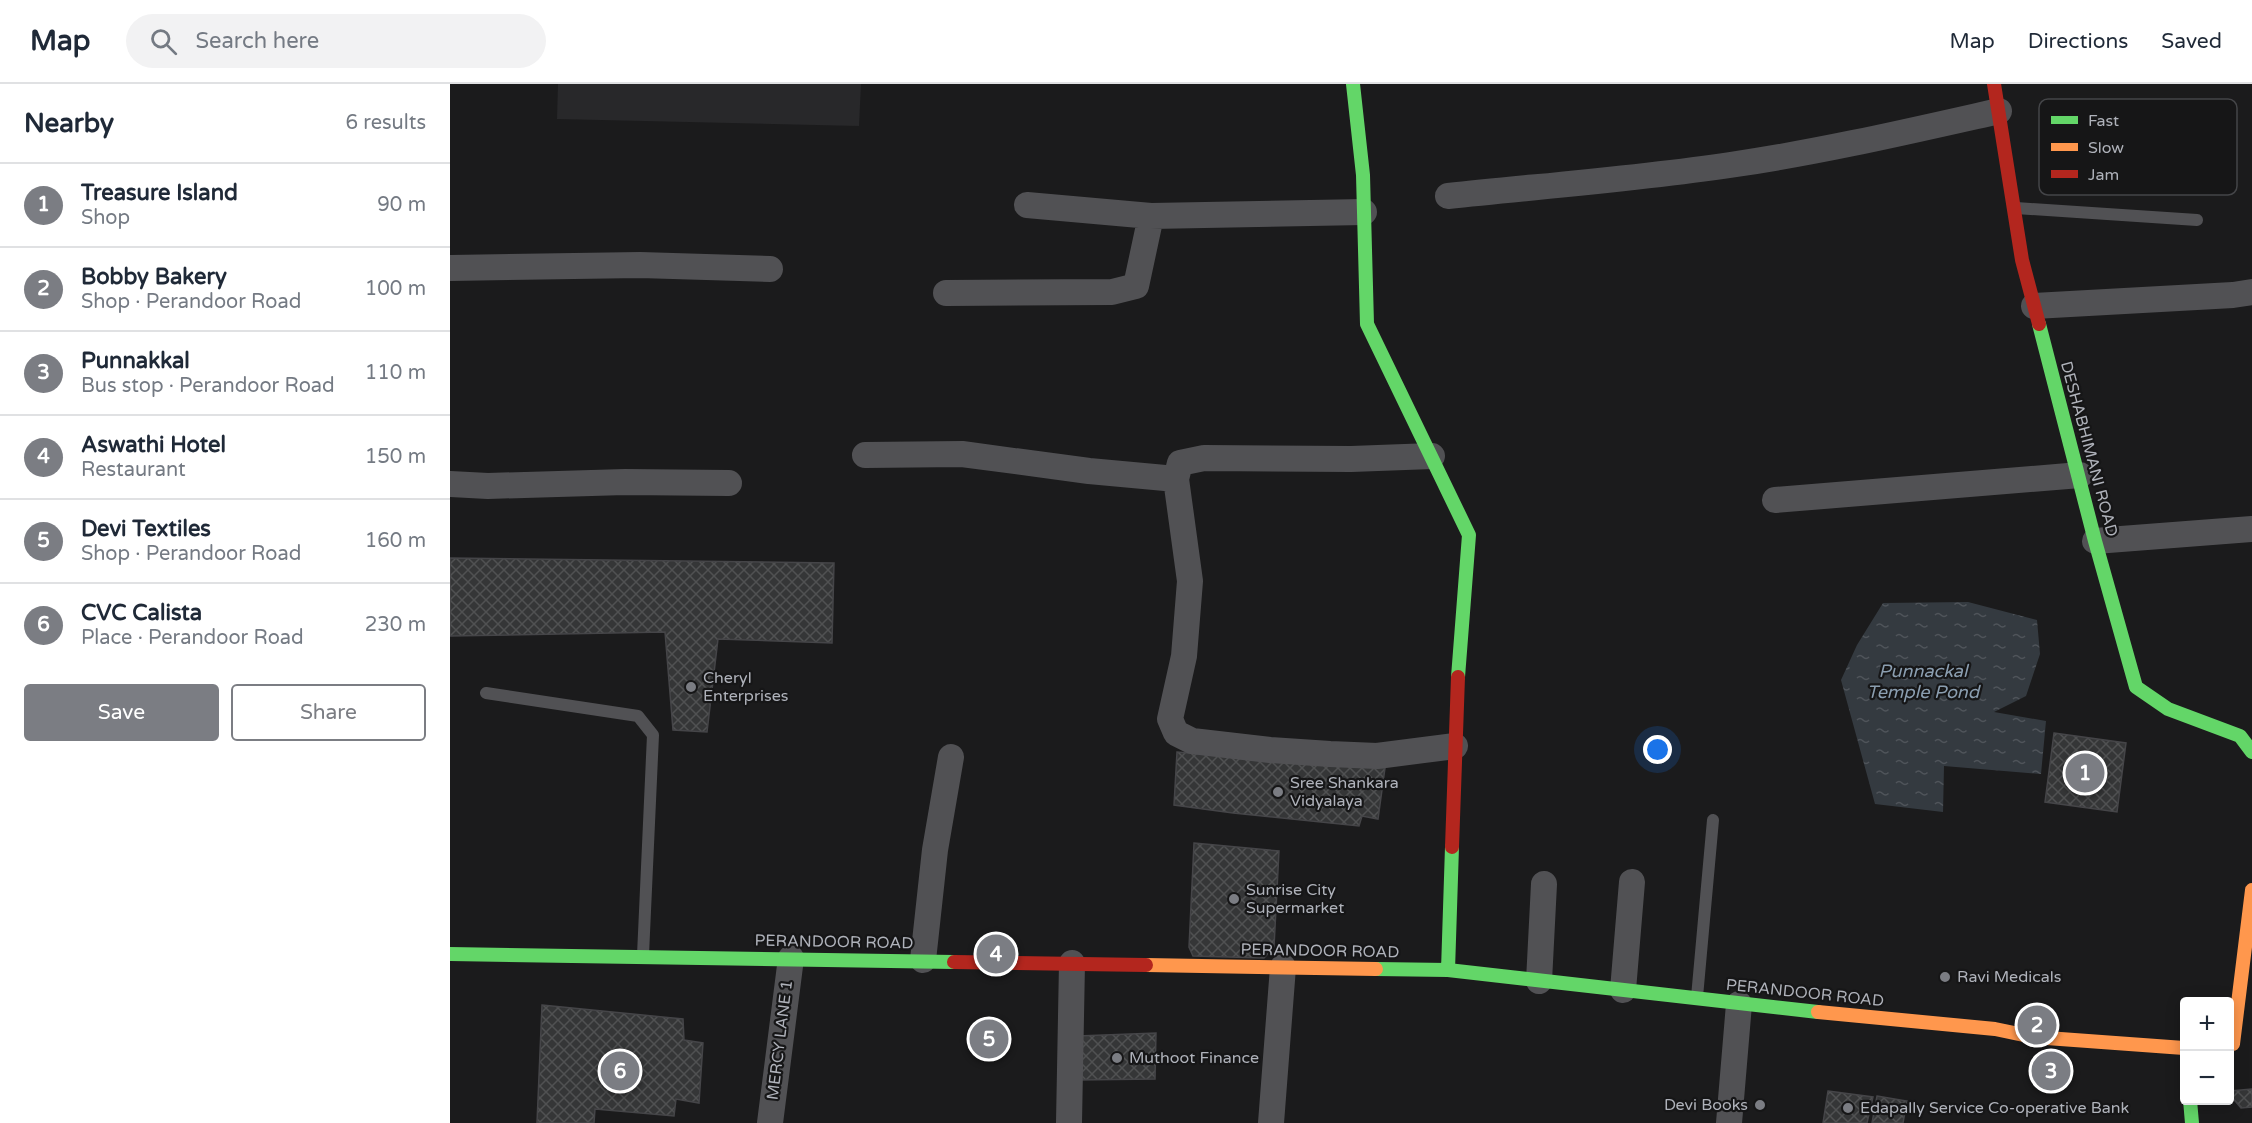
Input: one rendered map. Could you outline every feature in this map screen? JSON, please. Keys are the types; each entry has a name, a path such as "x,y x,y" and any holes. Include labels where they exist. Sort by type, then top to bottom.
{"street":[{"path":"1353,84 1363,175 1367,324 1469,535 1457,690 1448,970"},
{"name":"DESHABHIMANI ROAD","path":"1994,84 2022,260 2080,476 2095,541 2136,687 2168,709 2240,736 2252,752"},
{"path":"1448,196 1641,177 1732,165 1902,133 1999,111"},
{"path":"1027,205 1151,216 1364,212"},
{"path":"946,293 1112,292 1136,286 1151,216"},
{"path":"450,268 640,265 770,269"},
{"path":"2034,306 2252,292"},
{"path":"865,455 962,454 1089,471 1176,479"},
{"path":"1432,456 1351,459 1204,458 1180,463 1176,479 1190,581 1184,656 1170,719 1176,733 1192,741 1270,750 1377,756 1455,746"},
{"path":"1775,500 2080,476"},
{"path":"450,484 488,486 625,482 729,483"},
{"path":"2095,541 2252,529"},
{"path":"923,960 935,850 951,757"},
{"path":"1623,990 1632,882"},
{"path":"1539,981 1544,884"},
{"path":"2235,1044 2252,890"},
{"name":"PERANDOOR ROAD","path":"450,954 1448,970 1739,1004 1995,1029 2033,1037 2180,1048"},
{"name":"MERCY LANE 1","path":"770,1123 791,958"},
{"path":"1069,1123 1072,963"},
{"path":"1271,1123 1283,967"},
{"path":"1729,1123 1739,1004"},
{"path":"2190,1105 2192,1123"}],"lane":[{"path":"2014,208 2197,220"},
{"path":"486,693 638,716 653,735 643,956"},
{"path":"1697,999 1713,820"}],"shaded area":[{"path":"558,84 861,84 859,126 557,119"}],"water":[{"name":"Punnackal Temple Pond","path":"1968,602 2037,620 2040,654 2026,696 1994,712 2046,721 2041,774 1944,766 1943,812 1875,804 1841,680 1857,645 1883,603"}],"building":[{"name":"Cheryl Enterprises","path":"450,558 834,563 832,643 718,639 707,732 673,730 665,632 450,636"},
{"path":"2054,733 2126,743 2117,812 2045,802"},
{"name":"Sree Shankara Vidyalaya","path":"1177,752 1339,766 1351,763 1385,768 1378,819 1362,816 1359,826 1174,805"},
{"name":"Sunrise City Supermarket","path":"1194,843 1279,851 1274,947 1264,958 1193,956 1189,947"},
{"path":"542,1005 683,1019 684,1040 703,1043 699,1103 676,1099 674,1116 595,1109 594,1123 537,1123"},
{"name":"Muthoot Finance","path":"1156,1033 1155,1079 1077,1080 1078,1036"},
{"path":"2252,1089 2252,1107 2241,1108 2234,1100 2234,1091"},
{"name":"Edapally Service Co-operative Bank","path":"1828,1091 1873,1097 1867,1123 1823,1123"},
{"path":"1877,1096 1907,1101 1903,1123 1872,1123"}],"traffic: fast":[{"path":"1353,84 1363,175 1367,324 1469,535 1458,677"},
{"path":"2039,324 2095,541 2136,687 2168,709 2240,736 2252,752"},
{"path":"1448,970 1452,847"},
{"path":"450,954 954,962"},
{"path":"1376,969 1448,970 1818,1012"},
{"path":"2190,1105 2192,1123"}],"traffic: slow":[{"path":"2234,1036 2252,890"},
{"path":"1146,965 1376,969"},
{"path":"1818,1012 1995,1029 2033,1037 2180,1048"}],"traffic: jam":[{"path":"1994,84 2022,260 2039,324"},
{"path":"1452,847 1458,677"},
{"path":"954,962 1146,965"}],"place":[{"name":"Cheryl Enterprises","path":"691,687"},
{"name":"Treasure Island","path":"2085,773"},
{"name":"Sree Shankara Vidyalaya","path":"1278,792"},
{"name":"Sunrise City Supermarket","path":"1234,899"},
{"name":"Aswathi Hotel","path":"996,954"},
{"name":"Ravi Medicals","path":"1945,977"},
{"name":"Bobby Bakery","path":"2037,1025"},
{"name":"Devi Textiles","path":"989,1039"},
{"name":"Muthoot Finance","path":"1117,1058"},
{"name":"CVC Calista","path":"620,1071"},
{"name":"Punnakkal","path":"2051,1071"},
{"name":"Devi Books","path":"1760,1105"},
{"name":"Edapally Service Co-operative Bank","path":"1848,1108"}]}
